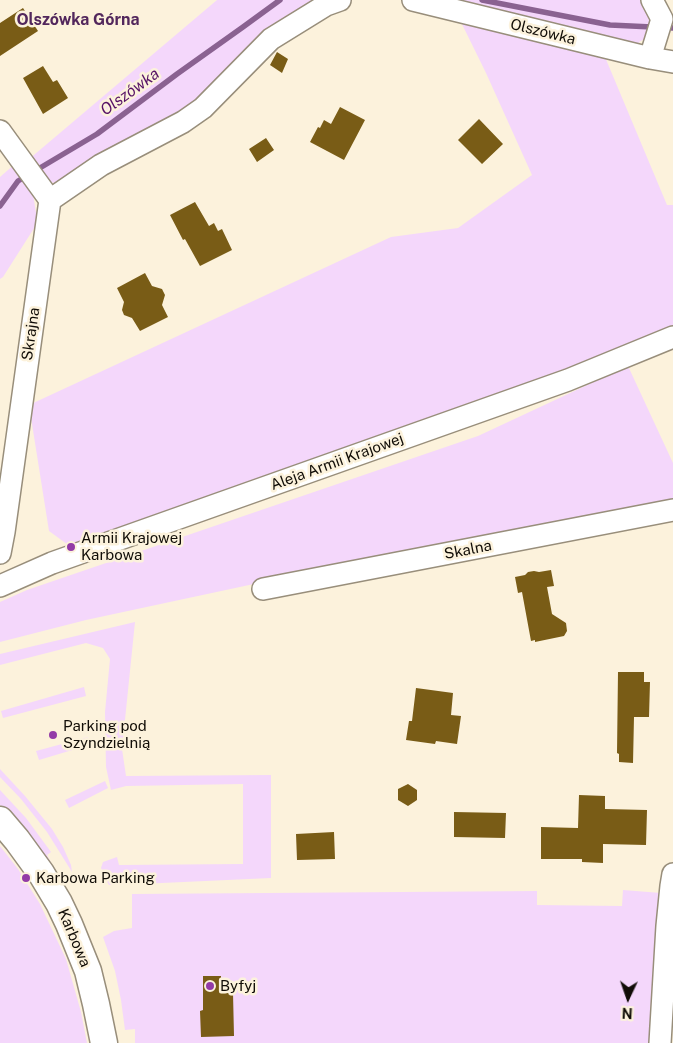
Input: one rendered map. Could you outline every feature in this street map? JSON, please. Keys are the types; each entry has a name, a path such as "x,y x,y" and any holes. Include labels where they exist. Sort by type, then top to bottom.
{"street":[{"path":"0,131 50,200 100,165 183,122 203,108 270,39 326,5 340,0"},
{"name":"Olszówka","path":"414,0 653,51 673,62"},
{"path":"653,51 657,9"},
{"name":"Skrajna","path":"0,553 50,200"},
{"name":"Aleja Armii Krajowej","path":"0,586 52,564 560,383 673,337"},
{"name":"Skalna","path":"263,589 673,510"},
{"name":"Karbowa","path":"0,820 41,873 69,924 88,971 104,1043"},
{"path":"660,1043 670,886 673,874"}],"shaded area":[{"path":"217,0 321,0 199,103 57,184 48,181 28,160"},
{"path":"442,0 643,0 650,24 646,38 639,42 640,45"},
{"path":"459,18 605,57 667,205 673,205 673,327 566,372 71,547 49,531 29,405 391,237 458,228 532,175"},
{"path":"16,163 33,194 36,220 38,222 0,279 0,177"},
{"path":"628,366 673,463 673,503 319,570 86,620 0,642 0,602 27,590 478,436"},
{"path":"135,622 122,749 126,776 271,775 271,878 109,885 105,878 101,868 103,862 117,857 119,865 243,864 243,784 126,786 111,790 106,767 105,712 110,659 103,648 86,643 0,665 0,654"},
{"path":"84,687 86,696 3,718 1,711"},
{"path":"88,737 89,745 39,760 36,751"},
{"path":"0,769 52,829 63,847 72,872 47,832 21,799 0,777"},
{"path":"105,781 108,788 69,808 65,800"},
{"path":"0,790 26,818 51,852 47,855 61,882 17,823 0,805"},
{"path":"0,846 18,869 40,904 66,959 81,1012 87,1043 0,1043"},
{"path":"623,890 661,893 651,1043 135,1043 135,1029 125,1030 115,971 103,937 114,931 132,928 132,894 537,891 537,905 622,906"}],"building":[{"path":"23,8 38,31 0,56 0,23"},
{"path":"277,52 288,59 282,73 270,65"},
{"path":"43,66 53,82 57,80 68,98 43,114 23,78"},
{"path":"340,107 365,120 344,160 310,142 324,120 331,124"},
{"path":"479,119 503,144 482,164 458,140"},
{"path":"266,138 274,150 257,162 249,149"},
{"path":"195,202 209,226 214,223 218,231 222,229 232,250 200,266 170,215"},
{"path":"145,273 152,286 162,289 165,295 162,305 168,317 140,331 132,318 124,315 122,310 124,302 117,288"},
{"path":"551,570 554,586 547,587 552,614 566,623 567,631 564,636 535,642 535,640 531,641 522,592 518,593 515,577 525,575 528,572"},
{"path":"618,672 644,672 644,682 650,682 649,717 634,717 633,763 619,762 619,754 617,753"},
{"path":"416,688 453,693 451,715 461,716 457,744 436,741 435,744 406,740 409,721 412,721"},
{"path":"408,784 417,790 417,800 408,806 398,800 398,789"},
{"path":"579,795 605,796 605,809 647,810 646,845 603,844 603,863 582,862 582,859 541,859 541,827 578,828"},
{"path":"454,812 506,813 505,838 454,837"},
{"path":"334,832 335,859 297,860 296,834"},
{"path":"203,976 221,976 221,993 233,993 234,1036 201,1037 200,1011 203,1010"}],"waterway":[{"name":"Olszówka","path":"0,206 18,181 97,134 280,0"},
{"name":"Olszówka","path":"482,0 610,25 673,28"}],"place":[{"name":"Armii Krajowej Karbowa","path":"71,547"},
{"name":"Parking pod Szyndzielnią","path":"53,735"},
{"name":"Karbowa Parking","path":"26,878"},
{"name":"Byfyj","path":"210,986"}],"district":[{"name":"Olszówka Górna","path":"78,20"}]}
